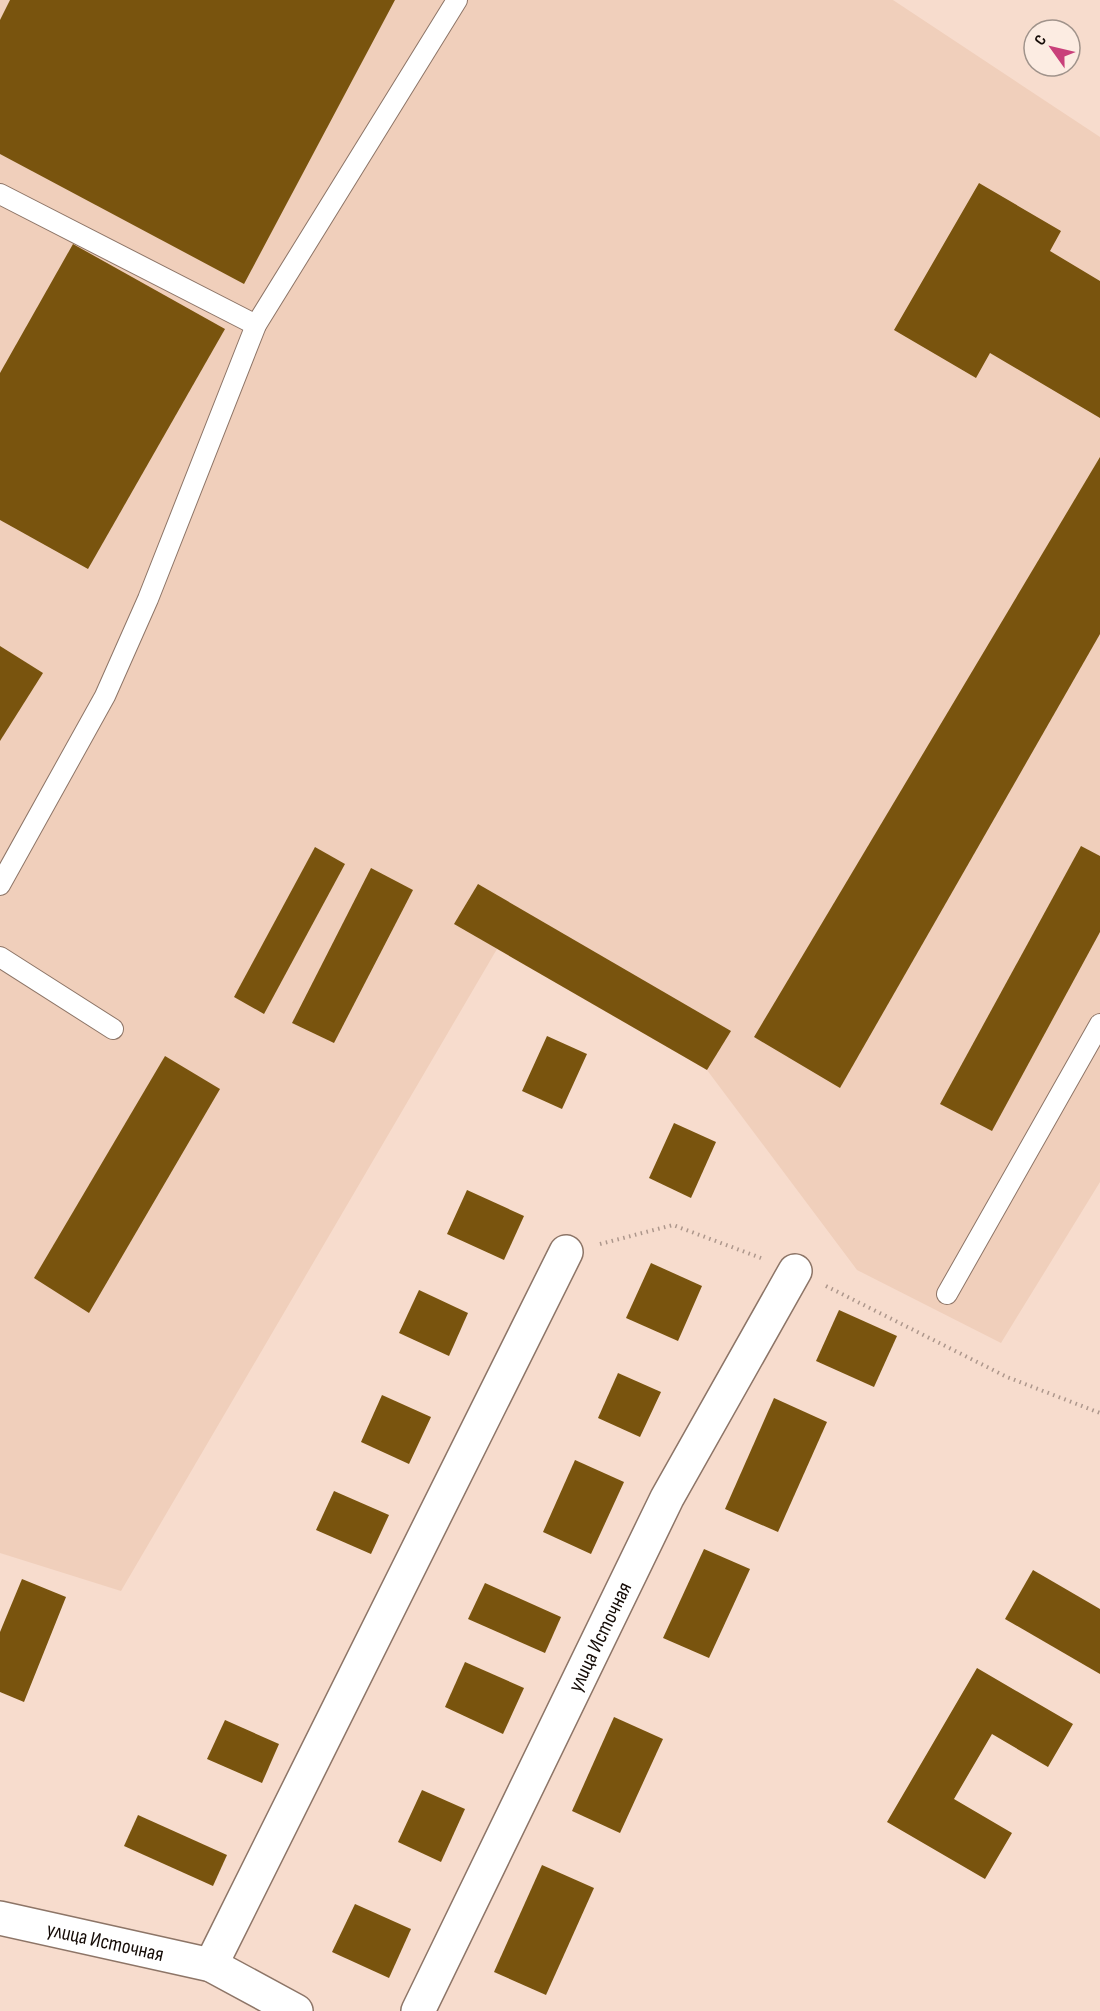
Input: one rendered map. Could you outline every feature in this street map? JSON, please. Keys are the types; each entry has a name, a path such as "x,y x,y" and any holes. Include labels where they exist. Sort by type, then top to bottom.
{"street":[{"path":"211,1965 566,1252"},
{"name":"улица Источная","path":"418,2011 667,1498 795,1271"},
{"name":"улица Источная","path":"0,1918 211,1965 296,2011"}],"lane":[{"path":"0,885 105,696 148,599 256,325 458,0"},
{"path":"0,194 256,325"},
{"path":"0,957 113,1029"},
{"path":"947,1294 1100,1024"}],"path":[{"path":"566,1252 673,1225 795,1271 1007,1377 1100,1413"}],"shaded area":[{"path":"0,0 893,0 1100,137 1100,1182 1001,1343 857,1270 707,1070 497,949 121,1591 0,1553"}],"building":[{"path":"10,0 395,0 244,284 0,154 0,20"},
{"path":"979,183 1061,231 1050,251 1100,281 1100,418 990,353 976,378 894,330"},
{"path":"73,244 225,329 88,569 0,520 0,373"},
{"path":"1100,457 1100,634 840,1088 754,1037"},
{"path":"0,646 43,673 0,741"},
{"path":"1081,846 1100,856 1100,932 992,1131 940,1104"},
{"path":"315,847 345,864 264,1014 234,997"},
{"path":"371,868 413,890 334,1043 292,1023"},
{"path":"478,884 731,1031 707,1070 454,924"},
{"path":"547,1036 587,1054 562,1109 522,1091"},
{"path":"165,1056 220,1089 89,1313 34,1278"},
{"path":"674,1123 716,1142 691,1198 649,1178"},
{"path":"467,1190 524,1216 504,1260 447,1234"},
{"path":"651,1263 702,1286 678,1341 626,1318"},
{"path":"419,1290 468,1313 449,1356 399,1333"},
{"path":"839,1310 897,1336 874,1387 816,1361"},
{"path":"618,1373 661,1392 640,1437 598,1418"},
{"path":"382,1395 431,1417 409,1464 361,1442"},
{"path":"774,1398 827,1422 778,1532 725,1509"},
{"path":"575,1460 624,1482 591,1554 543,1532"},
{"path":"334,1491 389,1515 371,1554 316,1530"},
{"path":"704,1549 750,1569 709,1658 663,1638"},
{"path":"1033,1570 1100,1609 1100,1674 1005,1619"},
{"path":"22,1579 66,1597 24,1702 0,1692 0,1632"},
{"path":"485,1583 561,1617 545,1653 468,1619"},
{"path":"465,1662 524,1688 503,1734 445,1707"},
{"path":"977,1668 1073,1724 1048,1767 992,1734 954,1799 1012,1833 985,1879 887,1822"},
{"path":"614,1717 663,1739 620,1833 572,1811"},
{"path":"225,1720 279,1744 262,1783 207,1759"},
{"path":"422,1790 465,1809 441,1862 398,1842"},
{"path":"138,1815 227,1855 213,1886 124,1846"},
{"path":"542,1865 594,1888 546,1995 494,1972"},
{"path":"355,1904 411,1929 389,1978 332,1952"}]}
